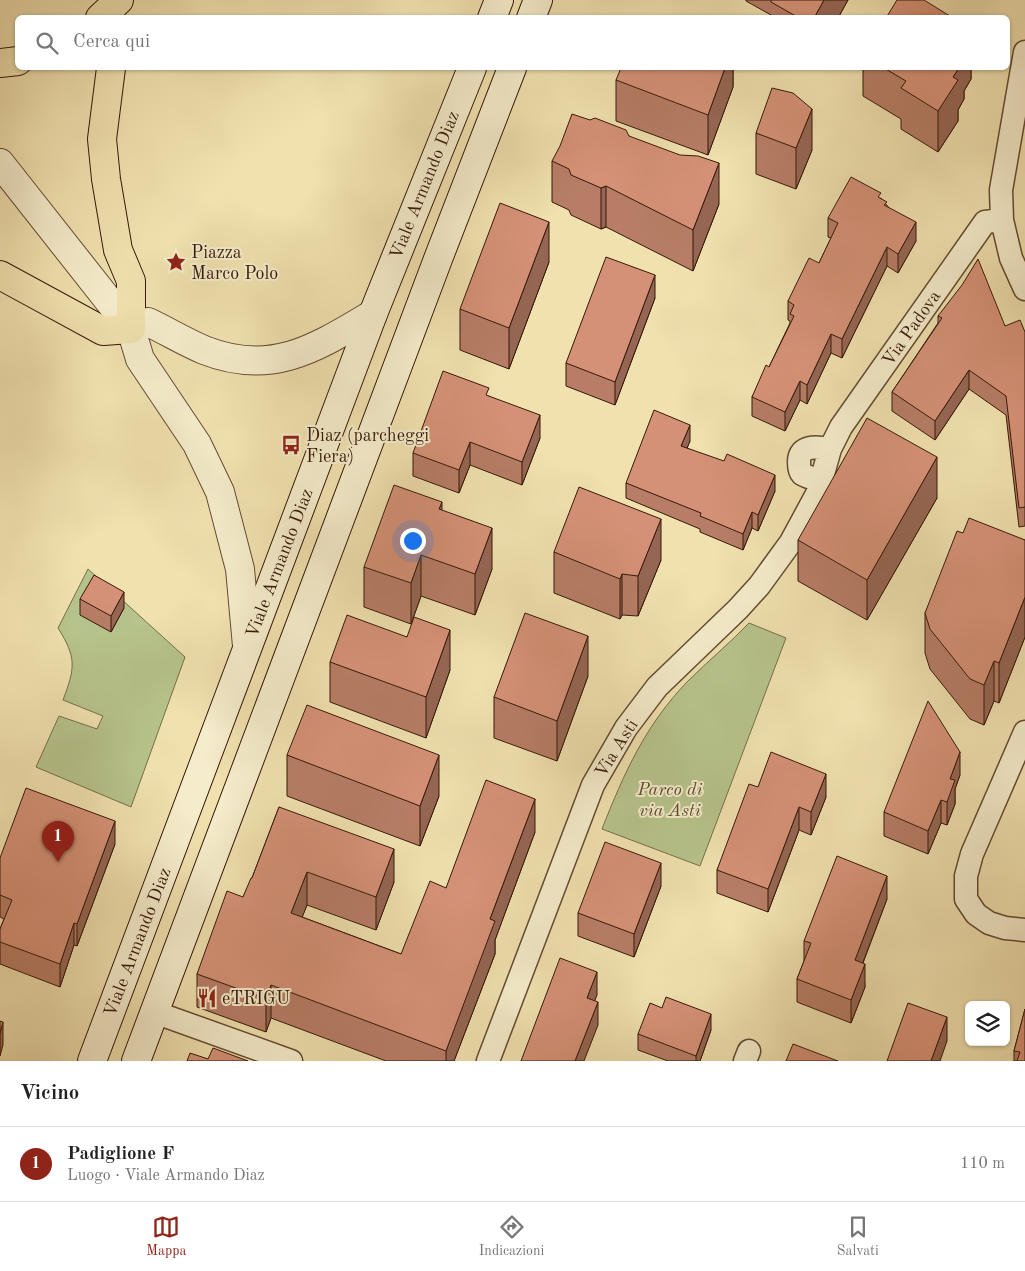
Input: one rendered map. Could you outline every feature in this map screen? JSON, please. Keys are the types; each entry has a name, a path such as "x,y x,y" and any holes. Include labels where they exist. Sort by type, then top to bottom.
{"highway":[{"path":"103,15 119,0"},
{"path":"127,15 133,0"},
{"path":"0,63 15,61"},
{"path":"0,275 103,331 131,329 131,282 118,250 106,179 102,140 111,70"}],"main road":[{"path":"493,15 499,0"},
{"path":"532,15 538,0"},
{"name":"Viale Armando Diaz","path":"92,1061 373,314 471,70"},
{"path":"136,1061 438,259 511,70"},
{"path":"0,163 131,329 140,359 197,444 220,492 240,569 247,646"},
{"path":"131,329 148,322 204,350 244,361 283,359 324,344 373,314"}],"street":[{"path":"1025,52 1017,146 1001,190 1002,220 1011,258 1025,289"},
{"name":"Via Padova","path":"821,482 830,449 840,427 985,222 1002,220"},
{"name":"Via Asti","path":"488,1061 593,785 626,728 657,687 738,609 759,586 806,518 821,482"},
{"path":"1025,732 972,854 966,876 966,899 976,914 989,923 1005,928 1025,930"},
{"path":"154,1012 291,1061"}],"green space":[{"path":"88,569 185,657 131,807 36,767 59,716 97,729 103,716 63,700 72,671 72,663 68,647 58,628"},
{"name":"Parco di via Asti","path":"749,623 786,638 700,866 602,829 637,750 660,714 688,681"}],"building":[{"path":"771,0 824,0 816,15 794,15 771,2"},
{"path":"897,0 924,0 948,15 888,15"},
{"path":"620,70 724,70 708,115 616,80"},
{"path":"887,70 958,70 953,77 958,80 938,111 901,88 906,81"},
{"path":"772,88 793,93 812,109 796,148 756,133"},
{"path":"572,114 590,120 595,118 626,130 629,136 680,155 698,156 719,163 693,230 606,186 601,188 571,175 569,169 552,161"},
{"path":"851,177 881,193 878,197 887,202 884,205 916,222 898,254 887,247 842,339 831,334 807,385 800,381 785,412 752,397 766,365 769,367 794,316 790,314 794,305 788,301 809,258 819,263 838,223 828,218"},
{"path":"500,203 549,222 509,328 460,309"},
{"path":"606,257 655,275 615,382 566,363"},
{"path":"978,259 1005,326 1020,320 1025,332 1025,507 1019,508 1006,396 969,370 935,421 892,392 942,318 938,316 962,285"},
{"path":"443,371 489,388 486,395 540,415 522,462 470,442 459,470 413,453"},
{"path":"654,410 690,425 681,446 724,461 727,454 775,475 758,515 752,512 743,534 700,516 701,513 626,483"},
{"path":"867,418 937,457 867,580 798,540"},
{"path":"394,485 442,502 439,509 492,528 475,574 421,555 411,583 364,567"},
{"path":"579,487 661,519 638,576 622,574 620,579 554,552"},
{"path":"969,518 1025,540 1025,597 999,663 994,661 984,685 970,679 930,629 925,613 957,531 963,533"},
{"path":"94,575 124,592 111,616 80,599"},
{"path":"525,613 588,636 557,721 494,697"},
{"path":"347,615 407,637 414,617 450,630 426,697 330,662"},
{"path":"928,701 960,752 950,779 955,780 947,802 941,800 928,831 884,812"},
{"path":"307,705 439,755 420,806 287,755"},
{"path":"771,752 826,774 811,812 799,807 768,889 717,870 749,784 758,787"},
{"path":"486,780 535,799 490,919 495,921 446,1051 271,985 266,999 197,974 227,891 243,897 279,807 394,849 376,897 307,872 291,913 401,954 430,881 446,888"},
{"path":"26,788 115,821 77,924 74,923 60,964 0,942 0,929 12,900 0,895 0,858"},
{"path":"605,842 661,863 634,934 578,913"},
{"path":"837,856 887,876 855,960 865,964 851,1000 797,979 811,943 804,941"},
{"path":"560,958 597,972 587,998 598,1002 575,1061 521,1061"},
{"path":"666,997 711,1014 696,1056 638,1034 650,1003 662,1008"},
{"path":"908,1003 947,1017 931,1061 887,1061"},
{"path":"1025,1009 1025,1061 1017,1061 1020,1052 1014,1051"},
{"path":"0,1021 3,1022 0,1033"},
{"path":"793,1044 838,1061 786,1061"},
{"path":"213,1048 248,1061 187,1061 190,1053 208,1059"}],"place":[{"name":"Piazza Marco Polo","path":"176,262"},
{"name":"Diaz (parcheggi Fiera)","path":"291,445"},
{"name":"Padiglione F","path":"58,862"},
{"name":"eTRIGU","path":"207,998"}]}
